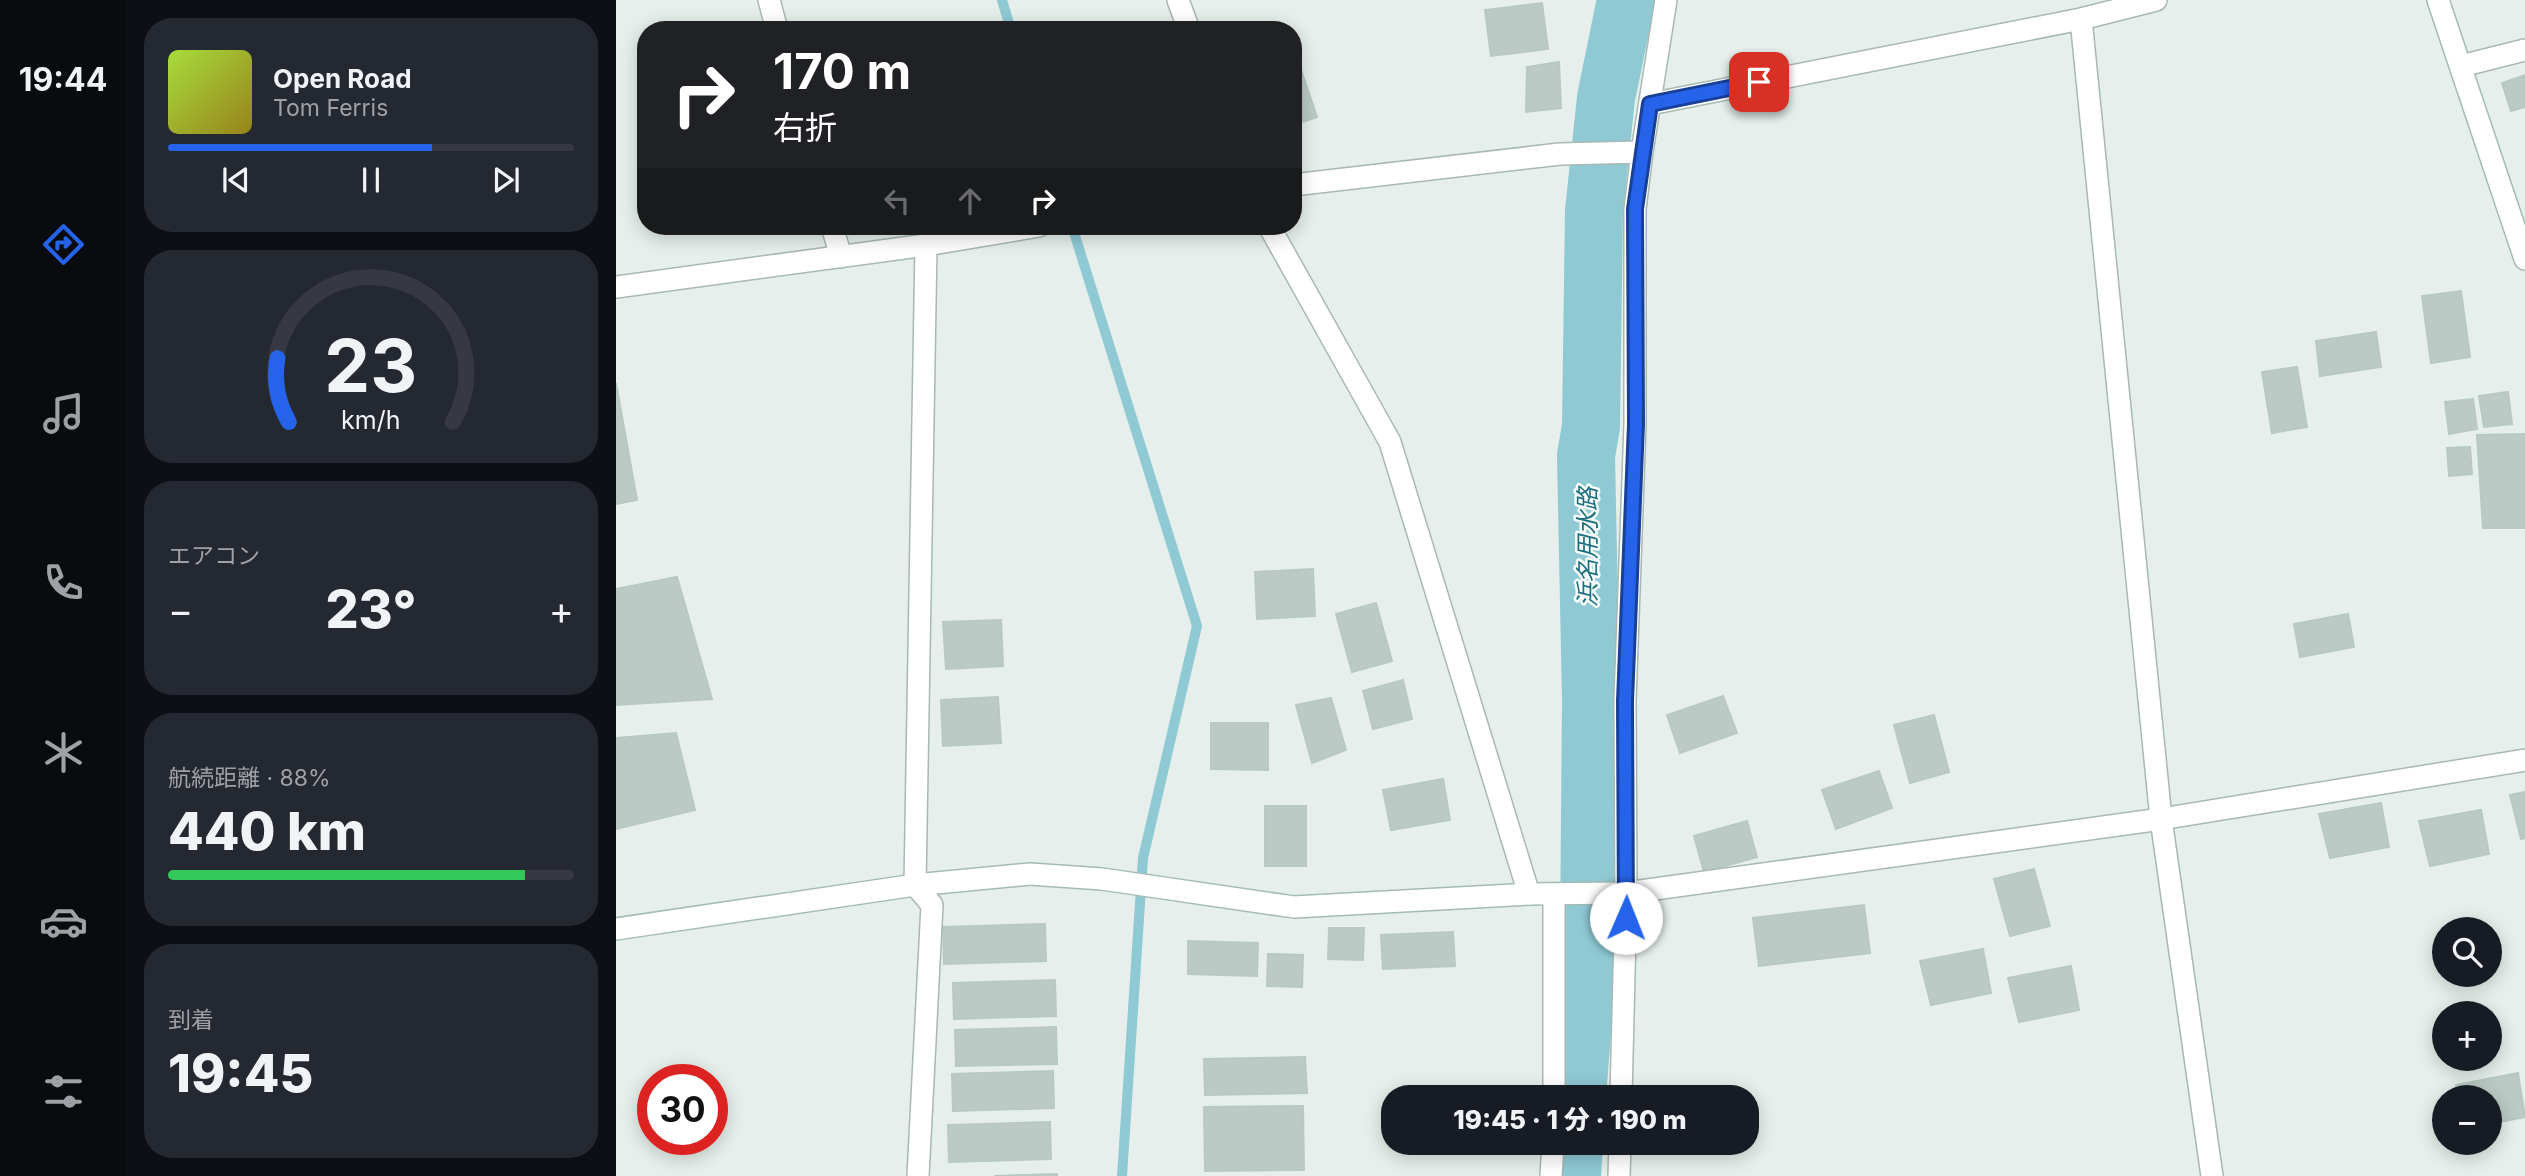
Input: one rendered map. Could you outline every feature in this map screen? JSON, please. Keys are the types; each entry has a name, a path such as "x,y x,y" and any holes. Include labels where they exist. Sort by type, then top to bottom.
{"street":[{"path":"769,0 775,21"},
{"path":"1178,0 1186,21"},
{"path":"1621,1085 1617,893 1636,424 1635,209 1666,0"},
{"path":"1650,104 2081,19 2156,0"},
{"path":"2438,0 2525,259"},
{"path":"2081,19 2161,819 2212,1176"},
{"path":"2461,65 2525,50"},
{"path":"1302,184 1560,155 1642,152"},
{"path":"835,235 841,257"},
{"path":"616,286 985,235"},
{"path":"1274,235 1390,442 1529,894"},
{"path":"918,1176 932,905 915,885 926,245"},
{"path":"616,929 915,885 1030,874 1119,881 1294,907 1529,894 1617,893 2161,819 2525,760"},
{"path":"1554,1085 1559,895"},
{"path":"1551,1176 1552,1155"},
{"path":"1619,1176 1620,1155"}],"building":[{"path":"1542,3 1548,49 1491,56 1485,10"},
{"path":"1559,62 1561,108 1526,112 1527,67"},
{"path":"1302,73 1317,117 1302,122"},
{"path":"2525,75 2525,107 2511,111 2502,83"},
{"path":"2461,291 2470,357 2431,363 2422,296"},
{"path":"2376,332 2381,367 2320,376 2316,341"},
{"path":"2297,367 2307,427 2272,433 2262,372"},
{"path":"616,383 637,500 616,504"},
{"path":"2508,392 2512,424 2484,427 2479,396"},
{"path":"2473,399 2477,429 2449,434 2445,402"},
{"path":"2525,434 2525,528 2483,528 2477,435"},
{"path":"2470,447 2472,474 2449,476 2447,448"},
{"path":"1313,569 1315,616 1257,619 1255,572"},
{"path":"677,577 712,699 616,705 616,589"},
{"path":"1376,603 1392,661 1352,672 1336,614"},
{"path":"2348,614 2354,647 2300,657 2294,624"},
{"path":"1001,620 1003,666 946,669 943,622"},
{"path":"1403,680 1412,719 1373,729 1363,691"},
{"path":"1723,696 1737,733 1680,753 1667,715"},
{"path":"998,697 1001,743 943,746 941,700"},
{"path":"1331,698 1346,750 1312,763 1296,705"},
{"path":"1934,715 1949,772 1910,783 1894,725"},
{"path":"1211,723 1268,723 1268,770 1211,769"},
{"path":"676,733 695,810 616,829 616,738"},
{"path":"1879,771 1892,808 1836,829 1822,790"},
{"path":"1443,779 1450,820 1391,830 1383,790"},
{"path":"2525,792 2525,838 2521,839 2510,795"},
{"path":"2381,803 2389,847 2330,858 2319,814"},
{"path":"1265,806 1306,806 1306,866 1265,866"},
{"path":"2481,810 2489,854 2430,866 2419,821"},
{"path":"1747,821 1757,857 1704,872 1694,836"},
{"path":"2034,869 2050,926 2010,936 1994,879"},
{"path":"1864,905 1870,953 1759,966 1753,918"},
{"path":"1045,924 1046,961 944,964 943,927"},
{"path":"1329,928 1364,928 1363,960 1328,959"},
{"path":"1453,932 1455,966 1383,969 1381,935"},
{"path":"1188,941 1258,943 1257,976 1188,974"},
{"path":"1983,949 1991,993 1931,1005 1920,961"},
{"path":"1268,954 1303,955 1302,987 1267,986"},
{"path":"2071,966 2079,1010 2019,1022 2008,978"},
{"path":"1055,980 1056,1016 954,1019 953,983"},
{"path":"1056,1027 1057,1064 956,1066 955,1030"},
{"path":"1305,1057 1307,1093 1205,1095 1204,1059"},
{"path":"1053,1071 1054,1108 953,1111 952,1074"},
{"path":"2518,1073 2525,1117 2502,1122 2502,1085 2456,1085"},
{"path":"1303,1106 1304,1170 1205,1171 1204,1107"},
{"path":"1050,1122 1051,1159 949,1162 948,1125"},
{"path":"1057,1174 1057,1176 994,1176"}],"waterway":[{"path":"1002,0 1008,21"},
{"name":"浜名用水路","path":"1578,1085 1589,938 1591,700 1586,456 1591,426 1594,211 1606,98 1626,0"},
{"path":"1075,235 1197,626 1143,858 1122,1176"},
{"name":"浜名用水路","path":"1572,1176 1573,1155"}],"route":[{"path":"1626,918 1625,701 1636,424 1635,209 1642,152 1650,104 1759,82"}]}
